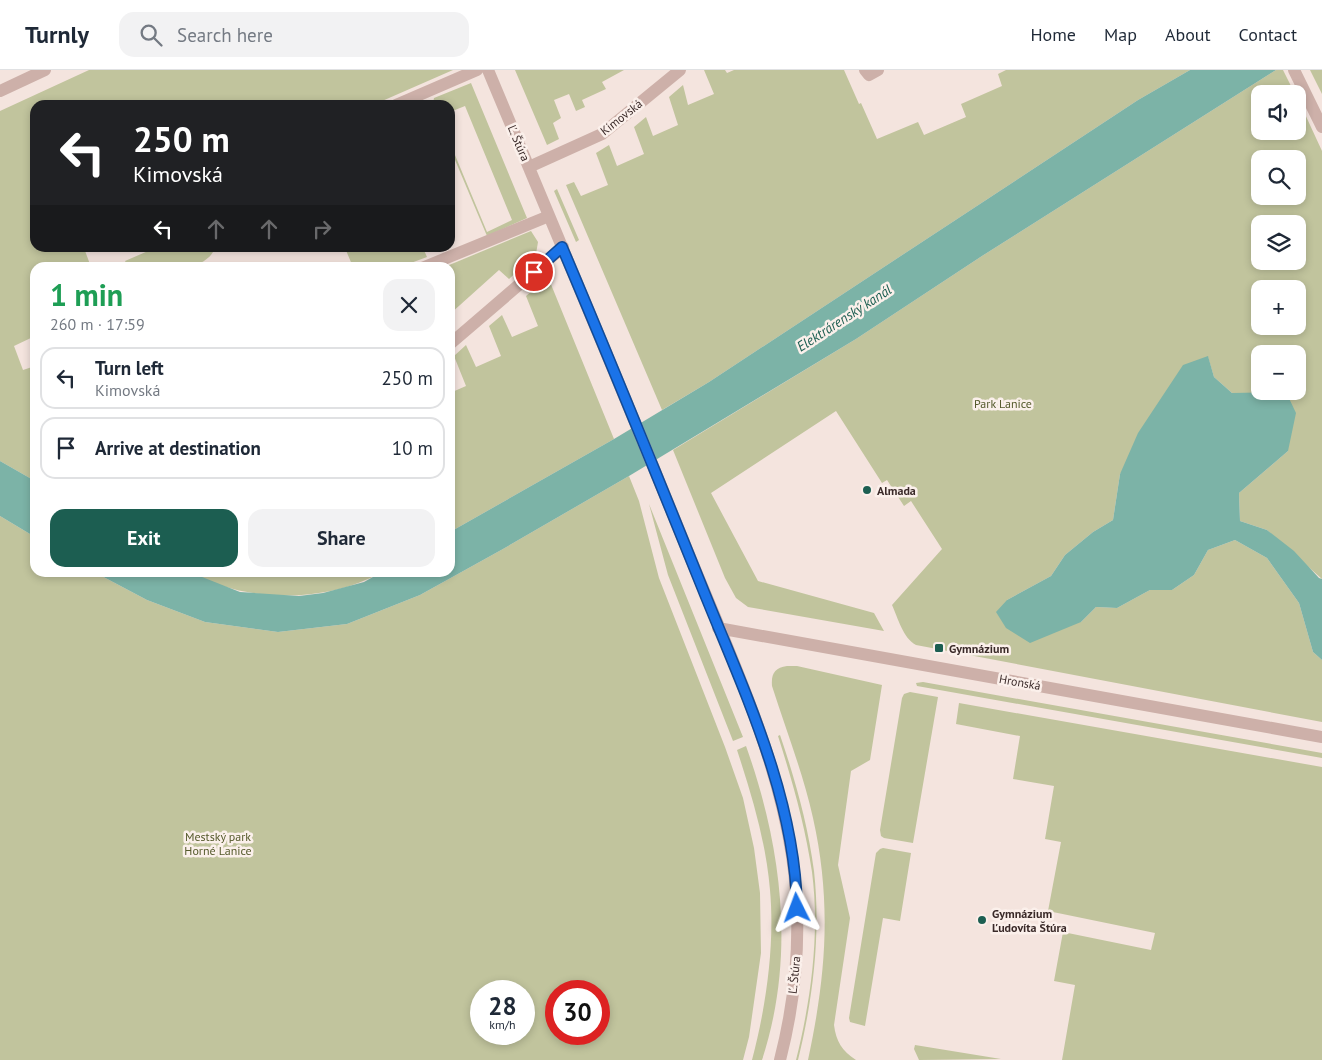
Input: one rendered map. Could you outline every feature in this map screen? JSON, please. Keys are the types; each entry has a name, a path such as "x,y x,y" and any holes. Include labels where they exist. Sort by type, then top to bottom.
{"street":[{"path":"0,91 46,70"},
{"path":"408,100 477,70"},
{"name":"Ľ. Štúra","path":"488,70 657,476 761,736 784,815 792,855 797,898 796,960 792,1002 780,1060"},
{"name":"Kimovská","path":"529,167 602,134 680,70"},
{"path":"865,70 869,75 878,70"},
{"path":"1294,70 1322,127"},
{"path":"437,262 549,216"},
{"path":"455,340 562,247"},
{"name":"Hronská","path":"718,628 1322,737"}],"green space":[{"path":"89,70 453,70 384,100 30,100 30,252 85,252 89,262 30,262 30,338 14,346 23,370 30,368 30,478 0,461 0,111"},
{"path":"515,70 624,70 602,82 606,89 582,100 585,107 576,111 569,94 554,100 561,118 553,123 559,139 547,145"},
{"path":"704,70 725,70 727,73 734,70 844,70 877,139 918,122 924,135 966,117 961,104 1002,86 998,74 1006,70 1190,70 1138,100 709,382 662,410 566,185 574,182 581,196 608,185 596,153 609,145 617,166 644,154 634,127 646,117 653,136 678,125 669,97 683,85 688,105 714,94"},
{"name":"Park Lanice","path":"1276,70 1283,70 1290,85 1252,85"},
{"path":"1310,70 1322,70 1322,94"},
{"path":"471,83 527,218 487,236 455,160 455,155 487,232 512,220 465,106 455,110 455,100 434,100 434,98"},
{"name":"Park Lanice","path":"1251,86 1251,140 1306,140 1306,116 1322,151 1322,579 1267,530 1240,521 1239,493 1288,451 1214,377 1208,357 1120,474 1113,520 1093,532 1065,555 1051,576 1007,600 1081,622 1096,607 1117,608 1150,590 1172,590 1194,575 1208,550 1235,540 1267,558 1299,603 1313,652 1322,660 1322,722 916,645 911,642 904,633 892,605 942,549 911,501 904,506 887,480 882,483 836,411 711,493 758,581 874,613 884,631 748,607 736,598 725,578 673,450 856,339 982,256"},
{"path":"557,189 579,240 576,242 554,191"},
{"path":"531,231 538,242 536,254 509,279 499,270 455,310 455,263"},
{"path":"146,252 212,252 202,262 125,261"},
{"path":"347,252 425,252 427,257 414,262 351,262"},
{"path":"548,277 614,439 455,529 455,391 466,386 455,355 466,345 476,367 501,356 489,326 502,315 512,337 538,326 526,296"},
{"name":"Mestský park Horné Lanice","path":"629,476 639,501 659,578 743,798 754,848 760,893 761,953 749,1037 743,1060 0,1060 0,516 30,534 30,577 104,577 147,600 205,622 278,632 347,624 420,595 455,577"},
{"path":"649,504 743,737 733,741 668,575"},
{"path":"200,577 372,577 336,590 286,596 237,590"},
{"path":"797,666 882,685 870,760 851,771 838,865 850,918 834,1025 840,1045 856,1060 808,1060 823,969 825,910 819,849 809,801 772,686 772,678 775,672 779,668"},
{"path":"923,682 1322,753 1322,758 917,686 916,683"},
{"path":"910,692 938,697 913,843 884,838 881,836 880,830 902,698 904,694"},
{"path":"959,703 1322,767 1322,1060 1062,1060 1075,985 1054,981 1063,932 1151,950 1155,933 1048,911 1061,842 1045,839 1054,786 1013,779 1020,736 956,724"},
{"path":"780,735 805,819 816,895 817,919 812,990 798,1060 796,1060 806,1014 813,967 814,895 806,837 778,736"},
{"path":"746,746 768,823 776,862 780,902 781,942 779,981 773,1021 762,1060 752,1060 768,976 771,932 770,890 762,837 737,750"},
{"path":"883,848 911,853 900,921 883,918 865,1026 850,1022 849,1018 876,853"},
{"path":"915,1045 1001,1059 919,1060 914,1049"}],"water":[{"name":"Elektrárenský kanál","path":"1190,70 1276,70 982,256 856,339 629,476 455,576 455,529 614,439 709,382 1138,100"},
{"path":"1208,356 1214,377 1232,393 1251,393 1251,400 1290,400 1296,413 1288,451 1239,493 1240,521 1267,530 1294,551 1322,579 1322,660 1313,652 1299,603 1267,558 1235,540 1208,550 1194,575 1172,590 1150,590 1117,608 1096,607 1081,622 1030,643 1006,628 996,612 1007,600 1051,576 1065,555 1093,532 1113,520 1120,474 1138,433 1183,365"},
{"path":"0,461 30,478 30,534 0,516"},
{"path":"104,577 202,577 240,592 299,596 323,593 364,582 373,577 452,577 420,595 347,624 278,632 205,622 147,600"}],"place":[{"name":"Almada","path":"867,490"},
{"name":"Gymnázium","path":"939,648"},
{"name":"Gymnázium Ľudovíta Štúra","path":"982,920"}],"route":[{"path":"534,272 562,247 661,486 761,736 784,815 792,855 797,908"}]}
